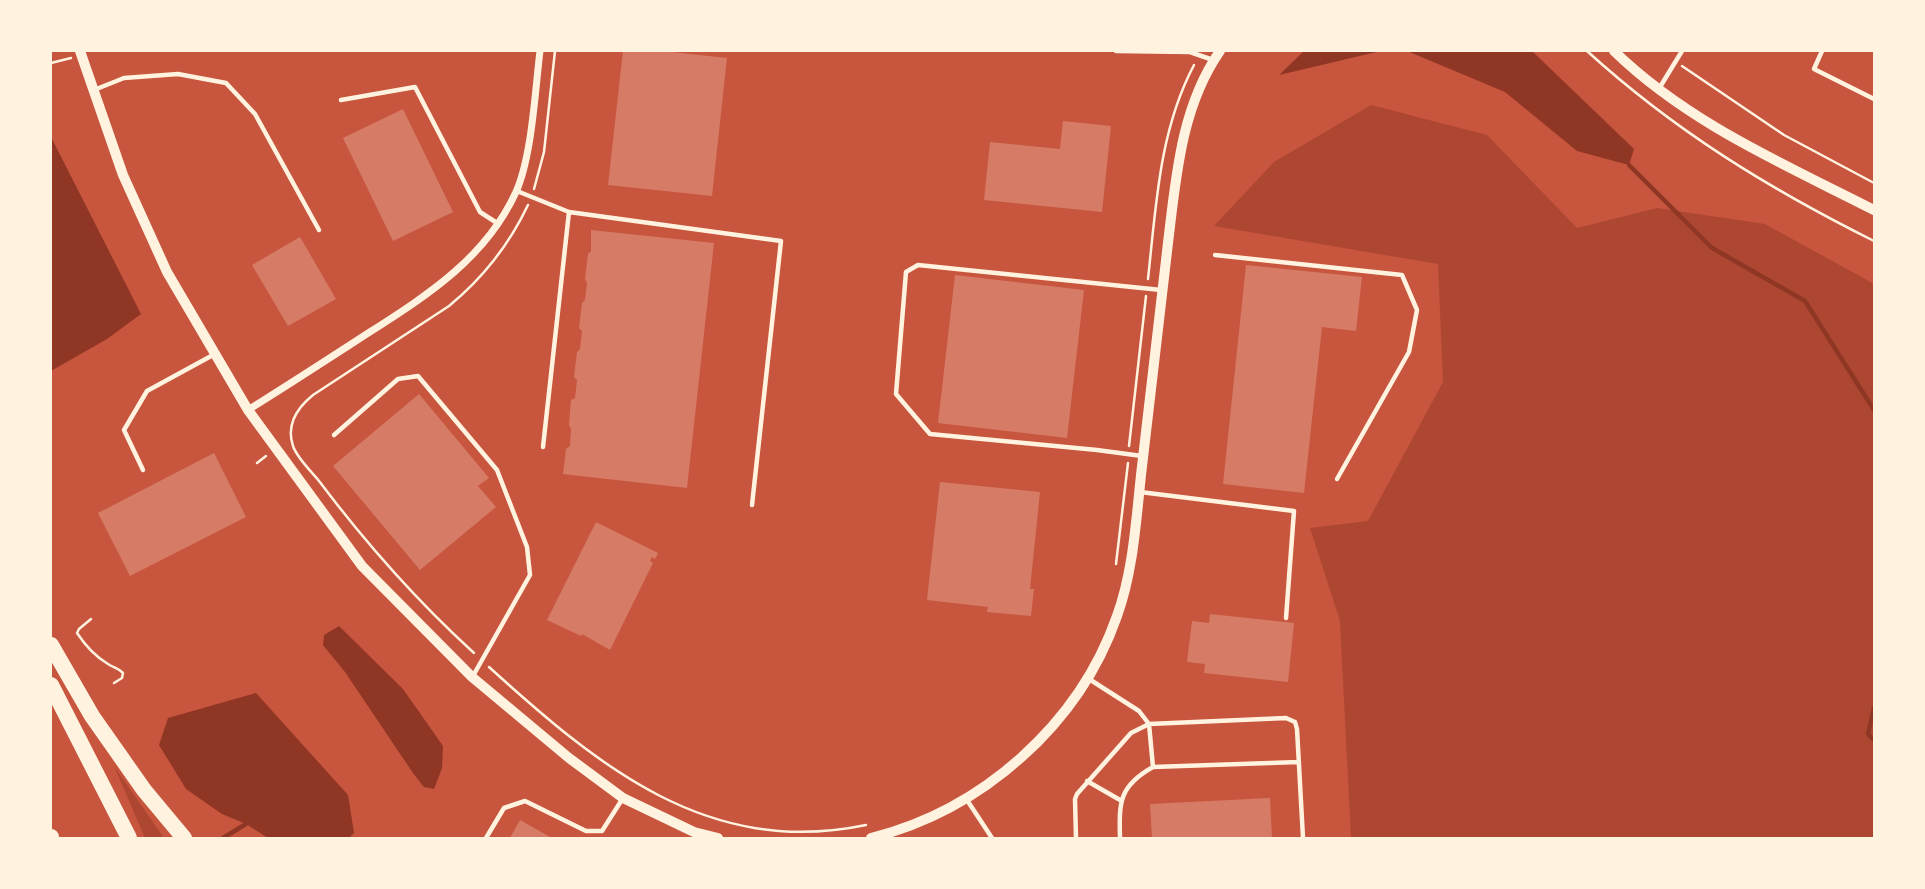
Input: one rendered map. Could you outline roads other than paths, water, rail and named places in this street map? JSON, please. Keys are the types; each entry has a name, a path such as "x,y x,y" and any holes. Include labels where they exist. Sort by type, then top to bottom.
{"highway":[{"path":"51,645 92,716 144,790 184,838"},
{"path":"51,685 129,838"}],"street":[{"path":"248,411 433,291 462,267 498,223 516,191 522,173 540,51"},
{"path":"1614,51 1680,104 1733,139 1874,210"},
{"path":"80,53 123,175 167,272 248,411 362,566 472,677 569,758 623,798 694,832 718,838"},
{"path":"871,838 916,824 967,800 1030,751 1089,679 1118,615 1128,577 1144,457 1161,290 1185,128 1196,95 1217,55"}],"lane":[{"path":"1115,51 1217,55"},
{"path":"1660,88 1682,51"},
{"path":"1822,51 1814,69 1874,99"},
{"path":"93,91 124,78 178,74 226,83 256,114 319,230"},
{"path":"341,100 415,88 480,212 498,223"},
{"path":"516,191 569,212 781,241 752,505"},
{"path":"543,447 569,212"},
{"path":"1215,255 1402,275 1417,310 1409,352 1336,479"},
{"path":"1144,457 930,434 896,394 906,272 918,265 1161,290"},
{"path":"143,470 124,430 148,391 213,355"},
{"path":"334,435 398,379 418,376 498,470 527,547 530,575 472,677"},
{"path":"1139,492 1294,511 1286,618"},
{"path":"1089,679 1139,710 1149,724 1153,767"},
{"path":"1076,838 1075,799 1087,781 1130,733 1149,724 1286,719 1295,722 1297,729 1303,838"},
{"path":"1120,838 1120,800 1136,776 1153,767 1299,762"},
{"path":"1087,781 1120,800"},
{"path":"486,838 504,808 524,801 586,831 602,831 623,798"},
{"path":"967,800 992,838"}],"waterway":[{"path":"1629,165 1712,248 1805,301 1874,410"},
{"path":"1874,708 1868,734 1874,740"},
{"path":"223,838 246,824"}]}
